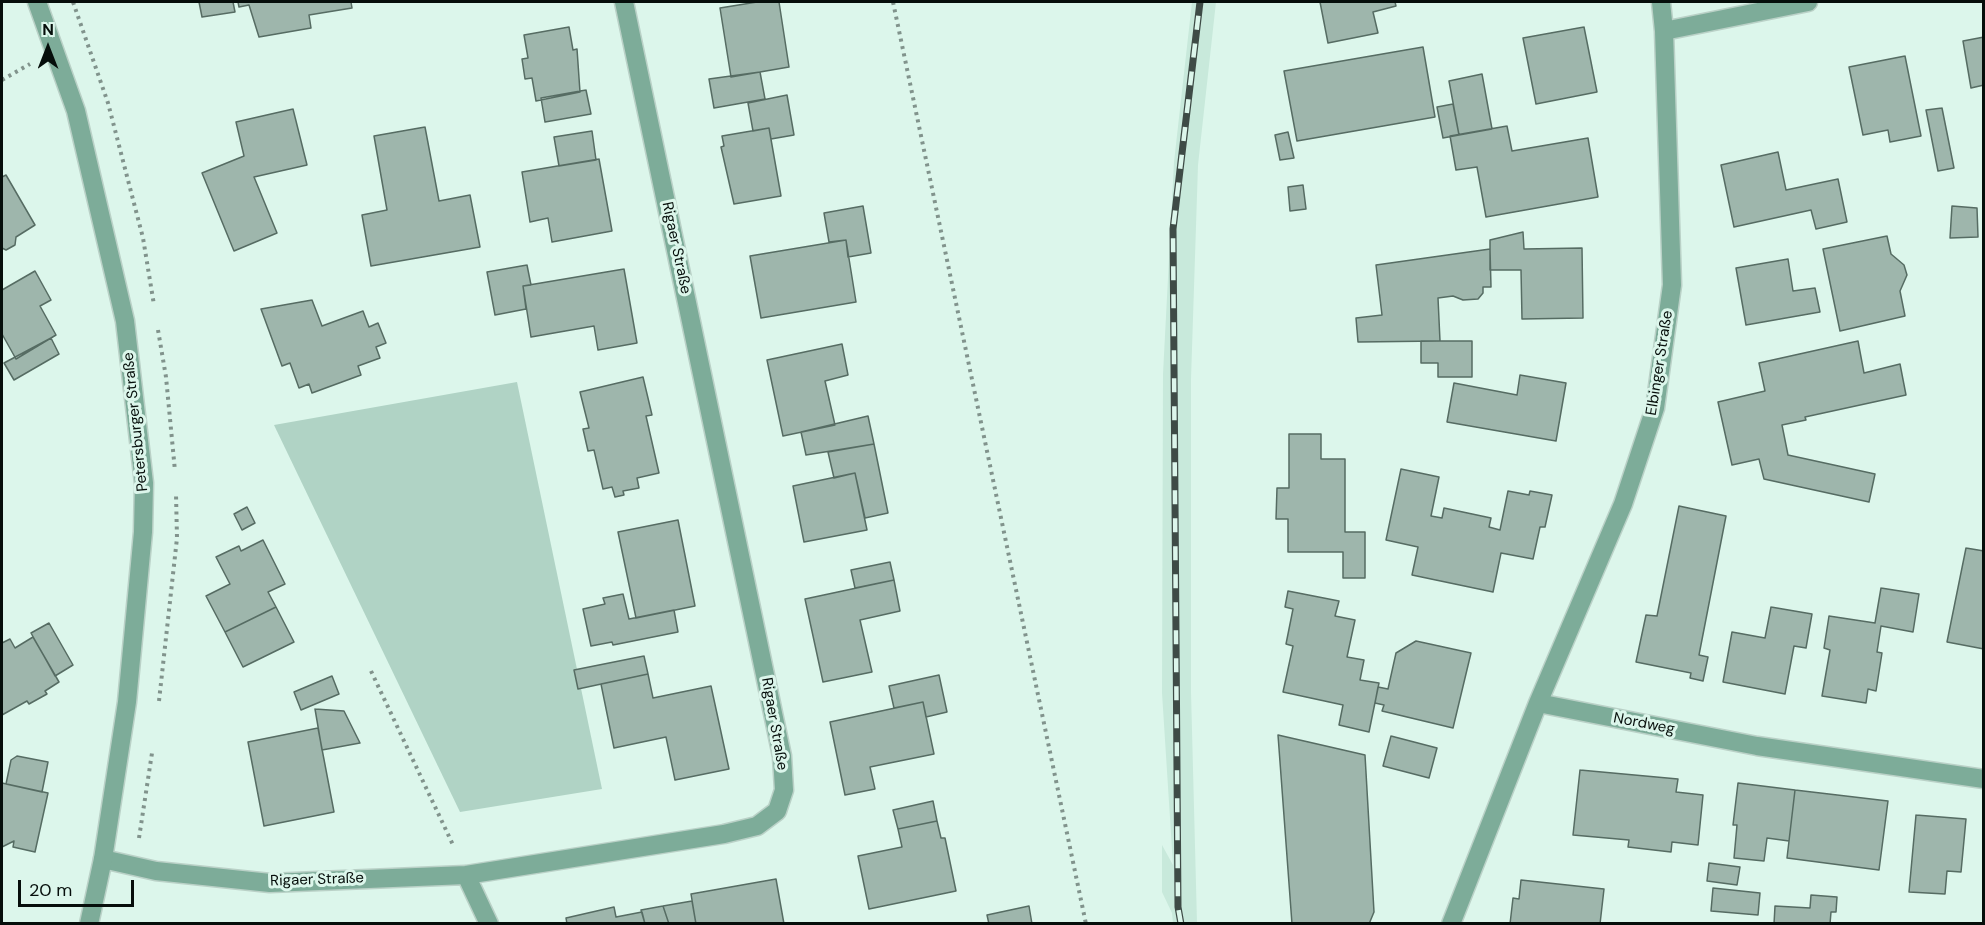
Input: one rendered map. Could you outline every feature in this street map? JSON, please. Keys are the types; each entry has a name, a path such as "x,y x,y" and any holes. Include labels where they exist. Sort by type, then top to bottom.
{"street":[{"name":"Petersburger Straße","path":"38,2 76,111 125,321 144,483 143,532 127,702 103,859 89,924"},
{"name":"Rigaer Straße","path":"103,859 156,871 270,883 466,875 724,834 757,826 777,811 784,790 782,756 624,2"},
{"name":"Elbinger Straße","path":"1538,703 1623,504 1655,408 1672,285 1664,31 1661,2"},
{"path":"1664,31 1808,2"},
{"path":"1451,924 1538,703"},
{"name":"Nordweg","path":"1538,703 1757,746 1983,779"},
{"path":"466,875 489,924"}],"path":[{"path":"892,2 1086,924"},
{"path":"2,80 12,74"},
{"path":"371,671 466,875"}],"shaded area":[{"path":"1192,2 1216,2 1198,165 1191,379 1191,692 1197,923 1173,924 1172,913 1162,892 1162,845 1173,865 1162,693 1163,374 1174,162"},
{"path":"517,382 602,789 460,812 274,425"}],"building":[{"path":"199,2 233,2 235,12 202,17"},
{"path":"238,2 351,2 352,8 309,15 311,28 259,37 249,5 239,7"},
{"path":"757,2 779,2 789,67 731,77 720,8"},
{"path":"1320,2 1395,2 1396,6 1373,12 1378,33 1328,43"},
{"path":"569,27 573,50 577,49 580,92 536,101 532,78 525,79 522,59 528,58 524,35"},
{"path":"1584,27 1597,92 1536,104 1523,38"},
{"path":"1984,37 1984,85 1971,88 1963,41"},
{"path":"1423,47 1435,117 1297,141 1284,71"},
{"path":"1905,56 1921,136 1890,142 1888,130 1863,135 1849,67"},
{"path":"760,72 765,99 714,108 709,79"},
{"path":"1482,74 1492,129 1459,135 1449,81"},
{"path":"586,90 591,114 545,122 541,98"},
{"path":"787,95 794,135 771,139 769,128 753,131 748,103"},
{"path":"1453,104 1459,135 1443,138 1437,107"},
{"path":"1942,108 1954,168 1938,171 1926,110"},
{"path":"293,109 307,165 254,177 277,233 234,251 202,173 244,156 236,122"},
{"path":"1507,126 1512,151 1588,138 1598,197 1486,217 1477,167 1456,170 1450,136"},
{"path":"425,127 439,201 470,195 480,247 371,266 362,215 387,210 374,136"},
{"path":"769,128 781,196 734,204 721,147 724,146 722,136"},
{"path":"592,131 596,160 559,166 554,137"},
{"path":"1288,132 1294,158 1280,160 1275,135"},
{"path":"1778,152 1786,190 1838,179 1847,222 1816,229 1811,210 1734,227 1721,165"},
{"path":"599,159 612,231 552,242 548,218 530,222 522,172"},
{"path":"6,175 35,225 16,237 15,245 6,250 2,248 2,177"},
{"path":"1303,185 1306,209 1290,211 1288,187"},
{"path":"863,206 871,253 848,257 846,240 829,242 824,213"},
{"path":"1952,206 1977,208 1978,237 1950,238"},
{"path":"1523,232 1524,249 1582,248 1583,318 1522,319 1521,270 1490,270 1490,240"},
{"path":"1887,236 1891,254 1904,265 1907,275 1900,291 1905,316 1840,331 1823,249"},
{"path":"846,240 856,302 761,318 750,256"},
{"path":"1490,249 1491,287 1483,287 1483,293 1478,299 1463,300 1453,296 1438,298 1440,341 1358,342 1356,318 1382,315 1376,265"},
{"path":"1788,259 1793,291 1815,288 1820,312 1746,325 1736,268"},
{"path":"527,265 531,285 523,286 526,309 495,315 487,272"},
{"path":"624,269 637,343 598,350 594,326 531,337 523,286"},
{"path":"35,271 51,300 40,306 56,335 16,359 2,334 2,290"},
{"path":"312,300 322,326 363,311 369,327 378,323 386,343 376,347 380,358 358,366 361,375 312,393 309,384 299,388 290,363 282,366 261,309"},
{"path":"51,338 59,354 14,380 4,363"},
{"path":"1421,341 1472,341 1472,377 1438,377 1438,363 1421,363"},
{"path":"1858,341 1864,373 1900,364 1906,395 1805,417 1806,420 1782,425 1788,455 1875,474 1869,502 1764,479 1759,459 1732,465 1718,402 1765,391 1759,363"},
{"path":"842,344 848,375 825,381 835,425 783,436 767,360"},
{"path":"1520,375 1566,383 1556,441 1447,422 1454,383 1517,395"},
{"path":"643,377 652,415 646,416 659,473 637,478 639,488 623,491 624,495 615,497 612,487 603,489 594,450 588,451 583,429 589,428 580,392"},
{"path":"868,416 874,444 806,455 801,432"},
{"path":"1289,434 1321,434 1321,459 1345,459 1345,532 1365,532 1365,578 1343,578 1343,552 1288,552 1288,519 1276,519 1277,488 1289,488"},
{"path":"874,444 888,513 865,518 855,473 834,478 828,452"},
{"path":"1401,469 1439,477 1431,516 1442,518 1444,508 1491,518 1489,527 1500,530 1508,491 1529,495 1530,491 1552,495 1545,527 1540,527 1533,559 1501,553 1493,592 1412,575 1418,547 1386,540"},
{"path":"855,473 867,530 804,542 793,486"},
{"path":"1679,506 1726,516 1699,655 1708,657 1703,681 1690,678 1691,673 1636,662 1646,615 1657,616"},
{"path":"247,507 255,523 242,530 234,514"},
{"path":"678,520 695,606 636,618 618,532"},
{"path":"263,540 285,584 268,592 276,607 225,632 206,596 230,584 216,557 239,546 241,551"},
{"path":"1966,548 1984,551 1984,649 1947,642"},
{"path":"890,562 894,580 855,588 851,570"},
{"path":"894,580 900,611 860,620 872,672 823,682 805,599"},
{"path":"1881,588 1919,594 1913,632 1881,626 1877,652 1882,653 1876,691 1868,689 1866,703 1822,696 1830,650 1824,648 1829,616 1875,623"},
{"path":"1288,591 1339,601 1335,616 1355,620 1347,657 1364,660 1360,680 1379,683 1369,732 1339,725 1343,705 1283,692 1293,646 1286,644 1293,609 1285,607"},
{"path":"623,594 629,619 674,610 678,632 613,645 612,642 591,646 583,609 605,604 603,598"},
{"path":"276,607 294,642 243,667 225,632"},
{"path":"1771,607 1812,614 1806,648 1794,646 1785,694 1723,682 1732,632 1765,638"},
{"path":"49,623 73,665 55,676 31,633"},
{"path":"33,637 59,682 45,691 47,694 29,704 27,701 2,715 2,643 10,639 15,648"},
{"path":"1416,641 1471,653 1453,728 1382,711 1384,705 1375,703 1378,687 1388,689 1396,653"},
{"path":"644,656 648,674 578,689 574,670"},
{"path":"648,674 653,698 711,686 729,769 675,780 666,737 614,748 601,684"},
{"path":"939,675 947,712 926,717 923,702 894,708 889,686"},
{"path":"332,676 339,694 301,710 294,692"},
{"path":"923,702 934,754 870,767 875,789 845,795 830,722"},
{"path":"315,709 344,711 360,743 322,750"},
{"path":"318,728 334,812 264,826 248,742"},
{"path":"1278,735 1365,755 1374,912 1369,924 1292,924"},
{"path":"1391,736 1437,748 1429,778 1383,766"},
{"path":"17,756 48,762 42,792 6,784 11,760"},
{"path":"1580,770 1678,779 1676,792 1703,795 1698,845 1672,842 1671,852 1628,847 1629,840 1573,835"},
{"path":"2,783 48,793 35,852 13,847 14,841 2,847"},
{"path":"1738,783 1795,790 1789,841 1767,838 1764,861 1734,858 1737,825 1733,825"},
{"path":"1795,790 1888,801 1879,870 1787,858"},
{"path":"933,801 937,821 898,829 893,810"},
{"path":"1916,815 1966,819 1961,872 1947,871 1945,894 1909,892"},
{"path":"937,821 941,838 945,838 956,891 869,909 858,856 902,847 898,829"},
{"path":"1709,863 1740,867 1737,885 1707,881"},
{"path":"776,879 784,924 696,924 691,894"},
{"path":"1521,880 1604,889 1600,924 1510,924 1513,898 1519,899"},
{"path":"1713,888 1760,893 1758,915 1711,911"},
{"path":"1811,895 1837,897 1836,912 1831,912 1830,924 1774,924 1775,906 1810,908"},
{"path":"692,901 696,924 669,924 663,906"},
{"path":"663,906 669,924 645,924 641,910"},
{"path":"1029,906 1032,924 989,924 987,915"},
{"path":"614,907 616,917 642,912 645,924 567,924 566,918"}],"railway":[{"path":"1181,924 1178,907 1173,229 1200,2"}]}
